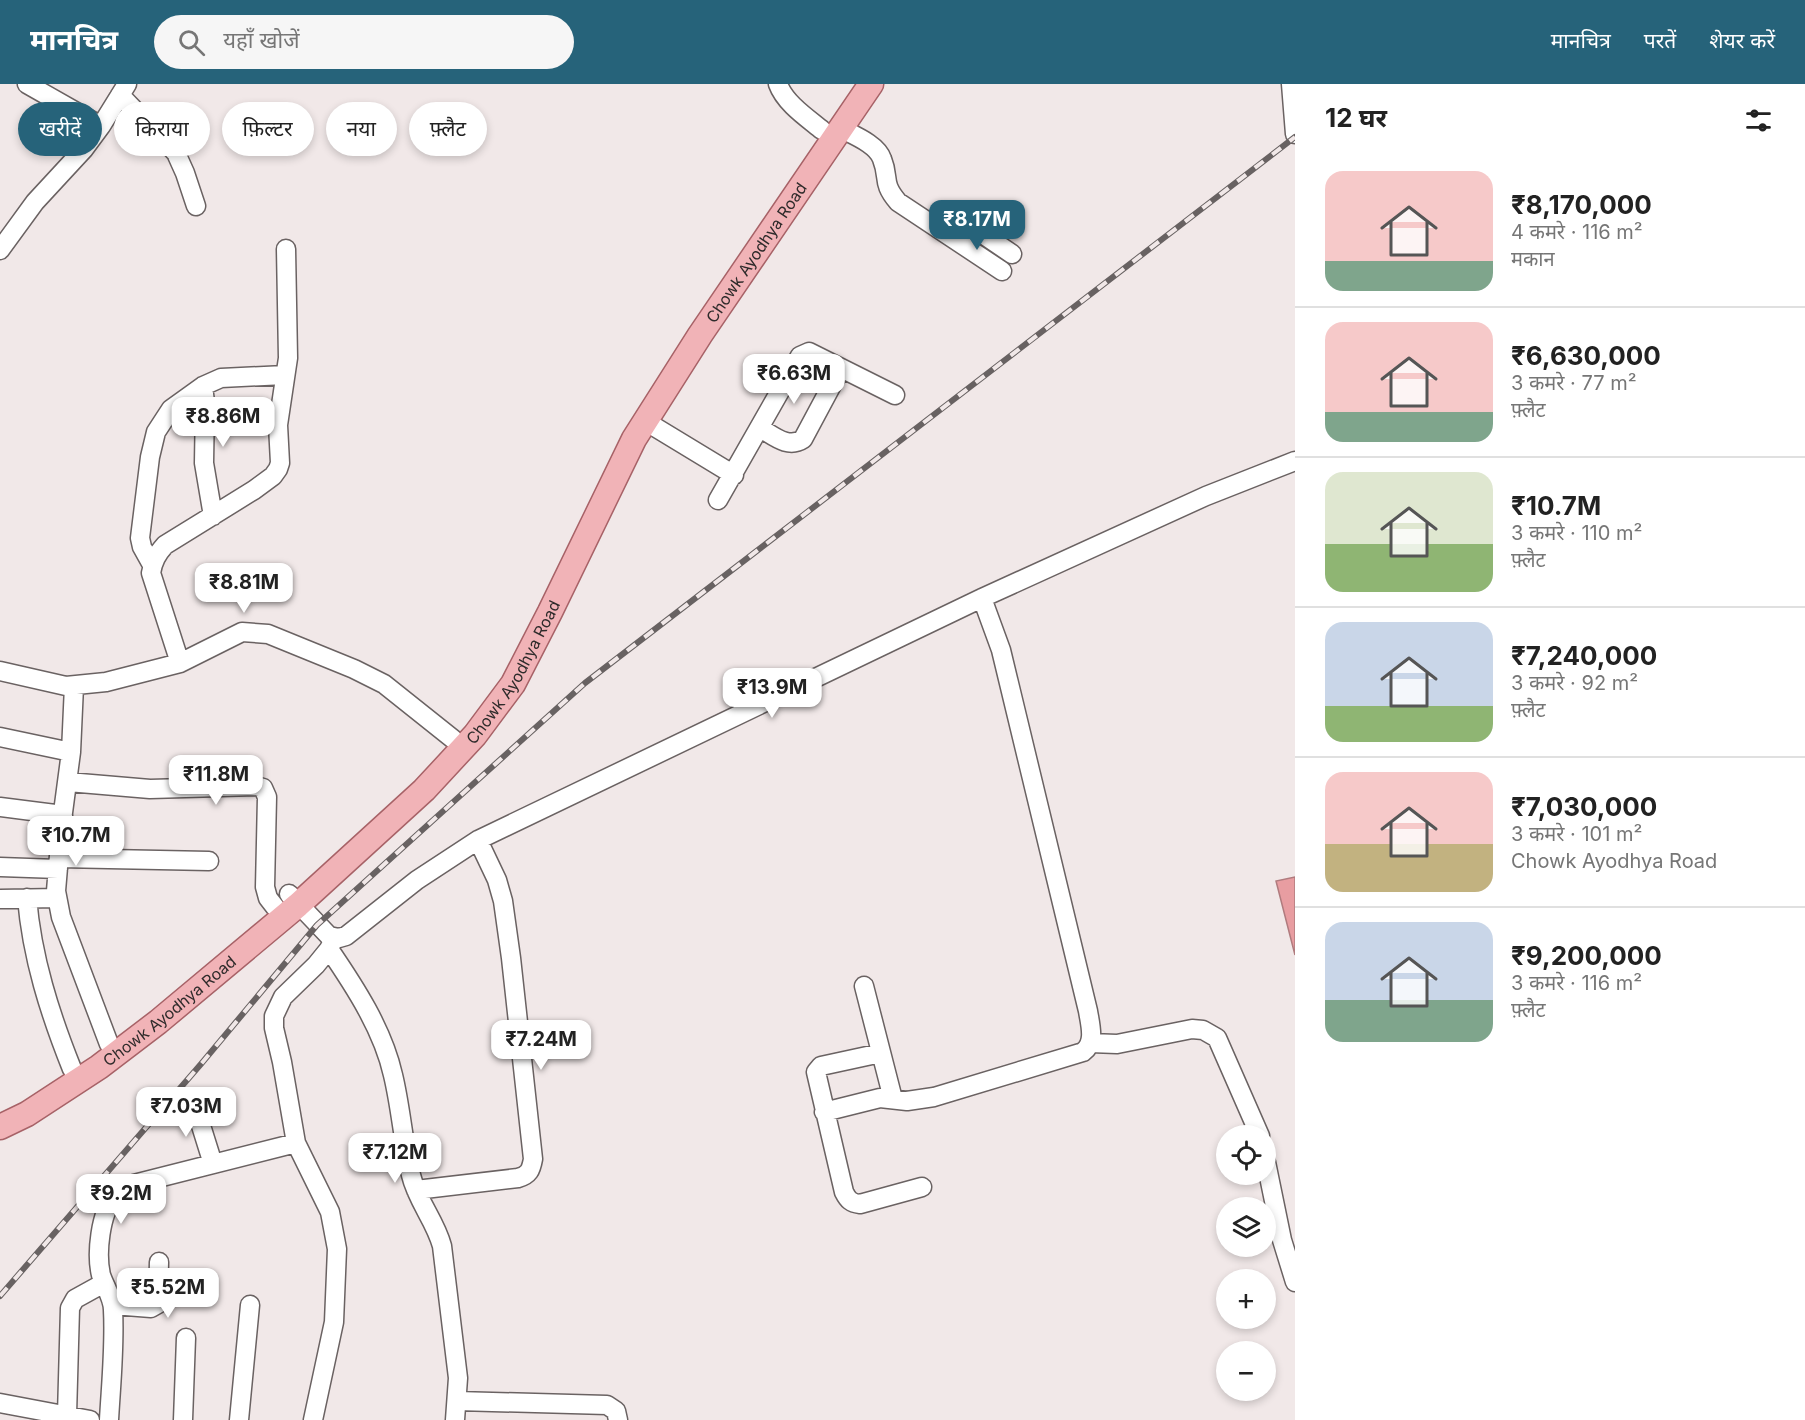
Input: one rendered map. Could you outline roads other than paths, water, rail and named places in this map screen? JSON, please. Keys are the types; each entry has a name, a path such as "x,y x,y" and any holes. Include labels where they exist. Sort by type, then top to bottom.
{"main road":[{"name":"Chowk Ayodhya Road","path":"831,129 855,84"},
{"name":"Chowk Ayodhya Road","path":"0,1111 72,1069 109,1044 424,790 475,735 513,684 692,322 831,129 871,84"},
{"name":"Chowk Ayodhya Road","path":"0,1127 27,1114 99,1067 158,1022 412,783 453,739 496,684 527,636 599,478 634,409 668,370"}],"street":[{"path":"27,84 59,102"},
{"path":"778,84 783,94 805,116 876,149 882,158 885,181 898,202 1002,271"},
{"path":"1291,84 1295,134"},
{"path":"102,124 123,90 176,153 196,206"},
{"path":"0,250 35,202 77,156"},
{"path":"939,229 948,219 956,216 1012,254"},
{"path":"180,663 151,573 152,565 156,555 165,545 254,490 278,470 280,463 278,425 288,358 286,249"},
{"path":"718,500 800,356 804,353 809,352 895,395"},
{"path":"760,428 788,444 797,443 803,439 841,368"},
{"path":"152,565 141,547 140,538 150,457 156,432 171,409 203,386 221,378 285,375"},
{"path":"203,386 204,463 213,516"},
{"path":"645,421 734,475"},
{"path":"313,1420 334,1322 337,1249 330,1212 296,1143 274,1028 274,1016 282,997 316,965 331,944 346,936 417,880 478,840 982,598 1206,496 1295,461"},
{"path":"825,1112 880,1098 915,1101 934,1097 1083,1052 1088,1048 1090,1042 1088,1011 1001,650 982,598"},
{"path":"0,671 74,686 106,682 180,663 242,632 268,634 354,669 384,684 453,739"},
{"path":"74,686 71,752 58,864 57,898 61,917 109,1044"},
{"path":"0,737 71,752"},
{"path":"68,782 150,789 256,786 263,788 267,797 265,887 268,898 287,902 329,936 331,944 378,1032 393,1073 411,1175 416,1190 434,1224 441,1246 458,1378 456,1420"},
{"path":"0,807 63,815"},
{"path":"416,1190 518,1178 526,1175 531,1169 533,1159 503,902 497,880 478,840"},
{"path":"0,867 209,861"},
{"path":"27,898 29,928 49,1011 72,1069"},
{"path":"0,899 57,898"},
{"path":"864,986 893,1099"},
{"path":"1090,1042 1117,1044 1192,1029 1210,1032 1217,1038 1255,1125"},
{"path":"881,1053 818,1068 816,1077 844,1192 853,1203 860,1203 922,1187"},
{"path":"193,1100 213,1164"},
{"path":"109,1420 113,1305 100,1268 100,1246 106,1209 122,1189 134,1184 296,1143"},
{"path":"1271,1185 1282,1240 1295,1282"},
{"path":"113,1305 151,1308 158,1304 159,1262"},
{"path":"67,1415 70,1308 75,1299 104,1284"},
{"path":"239,1420 250,1305"},
{"path":"183,1420 186,1338"},
{"path":"457,1401 542,1412 607,1405 616,1411 618,1420"},
{"path":"0,1403 90,1420"}],"railway":[{"path":"0,1296 201,1064 317,925 585,683 1295,137"}]}
